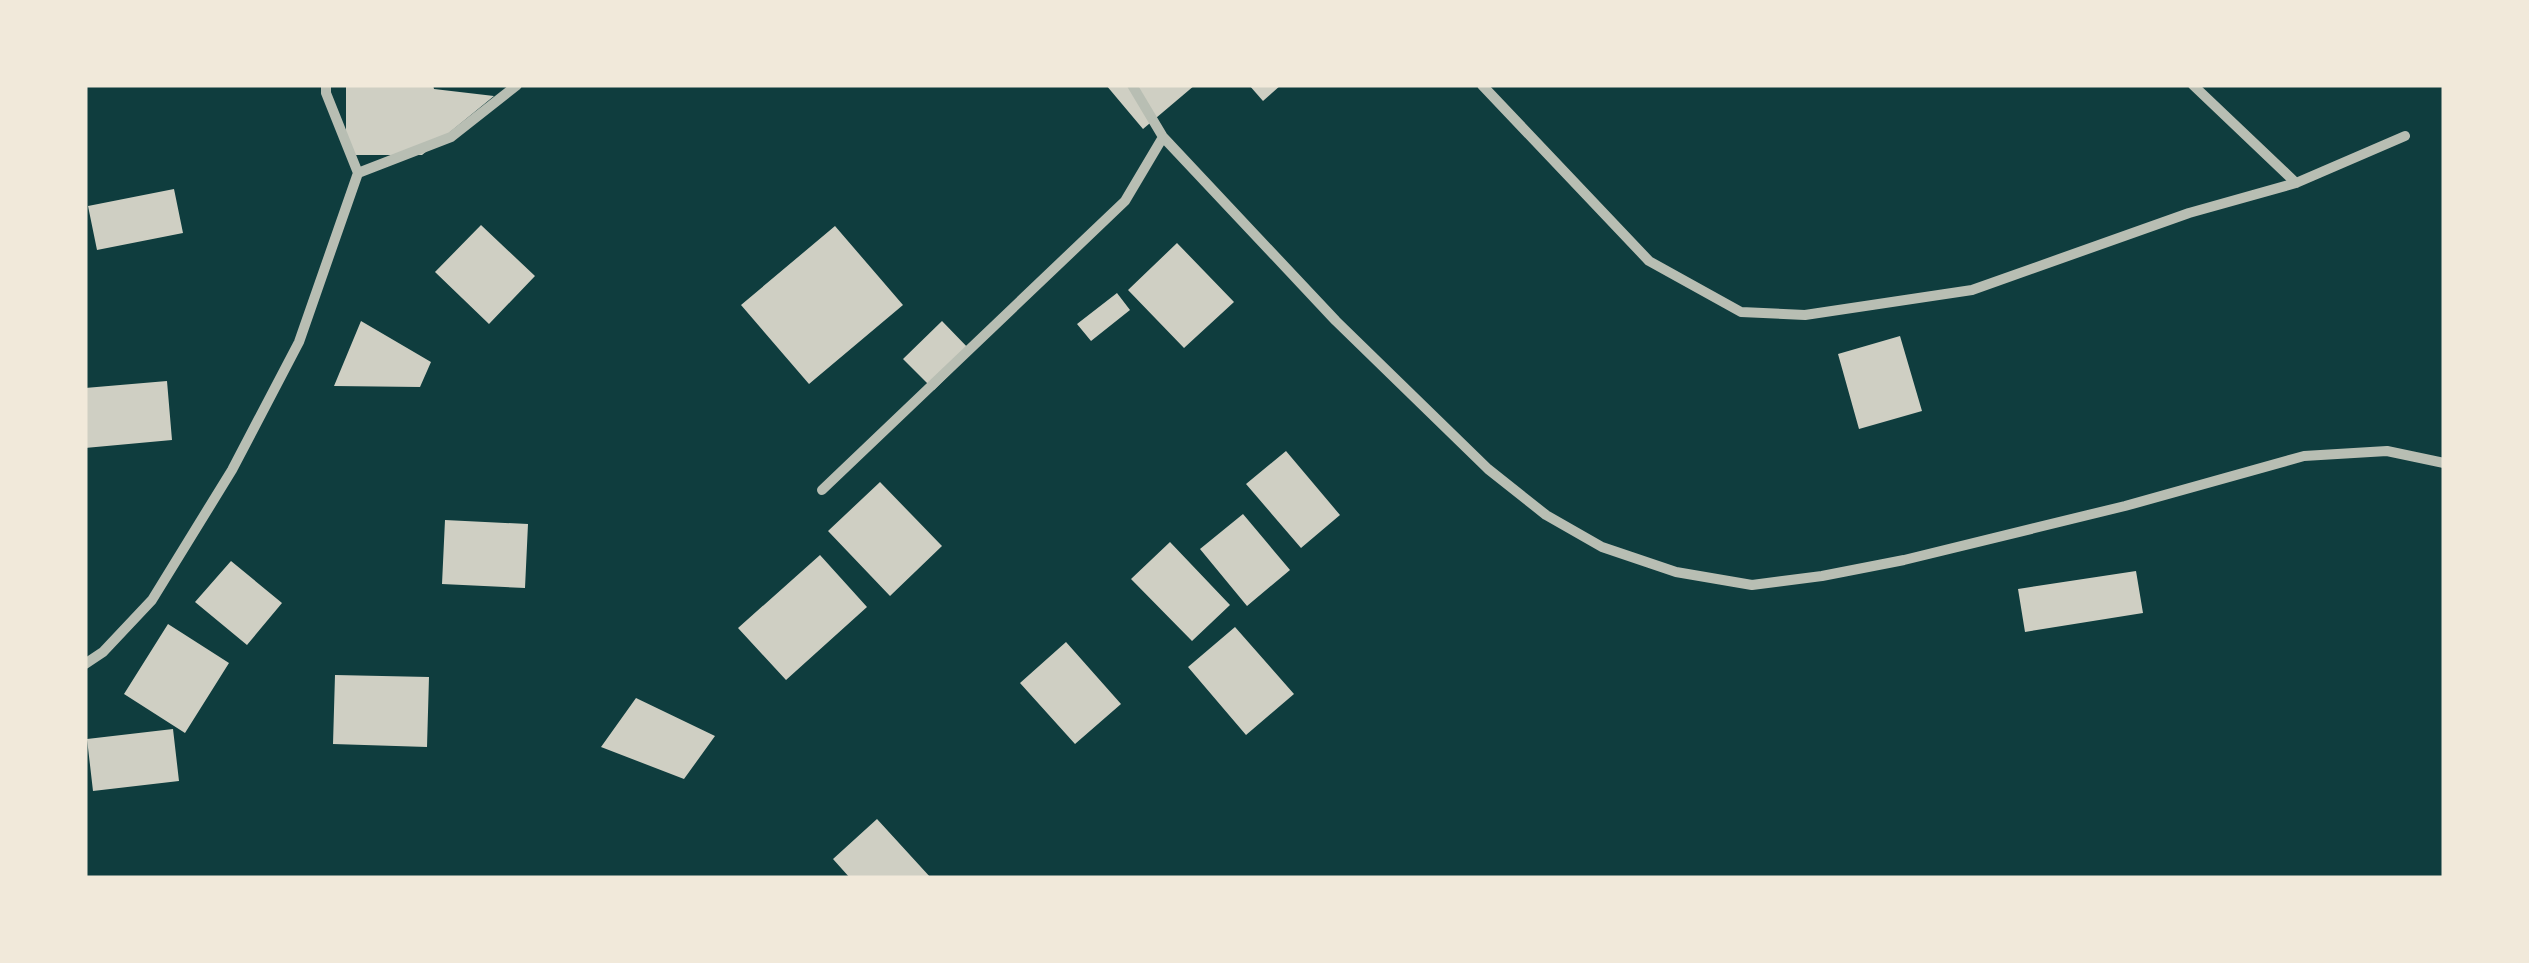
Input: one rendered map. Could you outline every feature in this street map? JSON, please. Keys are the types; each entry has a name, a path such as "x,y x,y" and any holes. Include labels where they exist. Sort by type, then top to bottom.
{"street":[{"path":"85,664 103,652 152,600 232,470 299,342 358,173 326,85"},
{"path":"358,173 451,137 517,85"},
{"path":"1132,85 1163,137 1336,322 1488,469 1546,515 1602,547 1676,572 1752,585 1822,576 2125,506 2304,456 2386,451 2444,463"},
{"path":"1482,85 1649,261 1741,312 1805,315 1972,290 2189,213 2296,184 2405,136"},
{"path":"2193,85 2296,184"},
{"path":"822,490 1124,201 1163,137"}],"building":[{"path":"346,85 433,85 434,89 494,96 422,155 346,155"},
{"path":"1106,85 1195,85 1143,129"},
{"path":"1249,85 1281,85 1263,101"},
{"path":"174,189 183,233 97,250 88,206"},
{"path":"481,225 535,276 489,324 435,272"},
{"path":"835,226 903,305 809,384 741,305"},
{"path":"1177,243 1234,302 1184,348 1128,290"},
{"path":"1117,293 1130,310 1091,341 1077,324"},
{"path":"361,321 431,362 420,387 334,386"},
{"path":"942,321 972,352 934,390 903,359"},
{"path":"1900,336 1922,411 1859,429 1838,354"},
{"path":"167,381 172,440 85,448 85,388"},
{"path":"1286,451 1340,515 1301,548 1246,484"},
{"path":"880,482 942,546 890,596 828,531"},
{"path":"1243,514 1290,570 1247,606 1200,549"},
{"path":"445,520 528,524 525,588 442,584"},
{"path":"1170,542 1230,605 1192,641 1131,579"},
{"path":"820,555 867,607 786,680 738,628"},
{"path":"231,561 282,603 247,645 195,602"},
{"path":"2136,571 2143,613 2025,632 2018,589"},
{"path":"168,624 229,663 185,733 124,694"},
{"path":"1235,627 1294,694 1246,735 1188,667"},
{"path":"1066,642 1121,704 1075,744 1020,683"},
{"path":"335,675 429,677 427,747 333,744"},
{"path":"636,698 715,736 684,779 601,747"},
{"path":"173,729 179,781 93,791 87,739"},
{"path":"877,819 931,878 850,878 833,859"}]}
